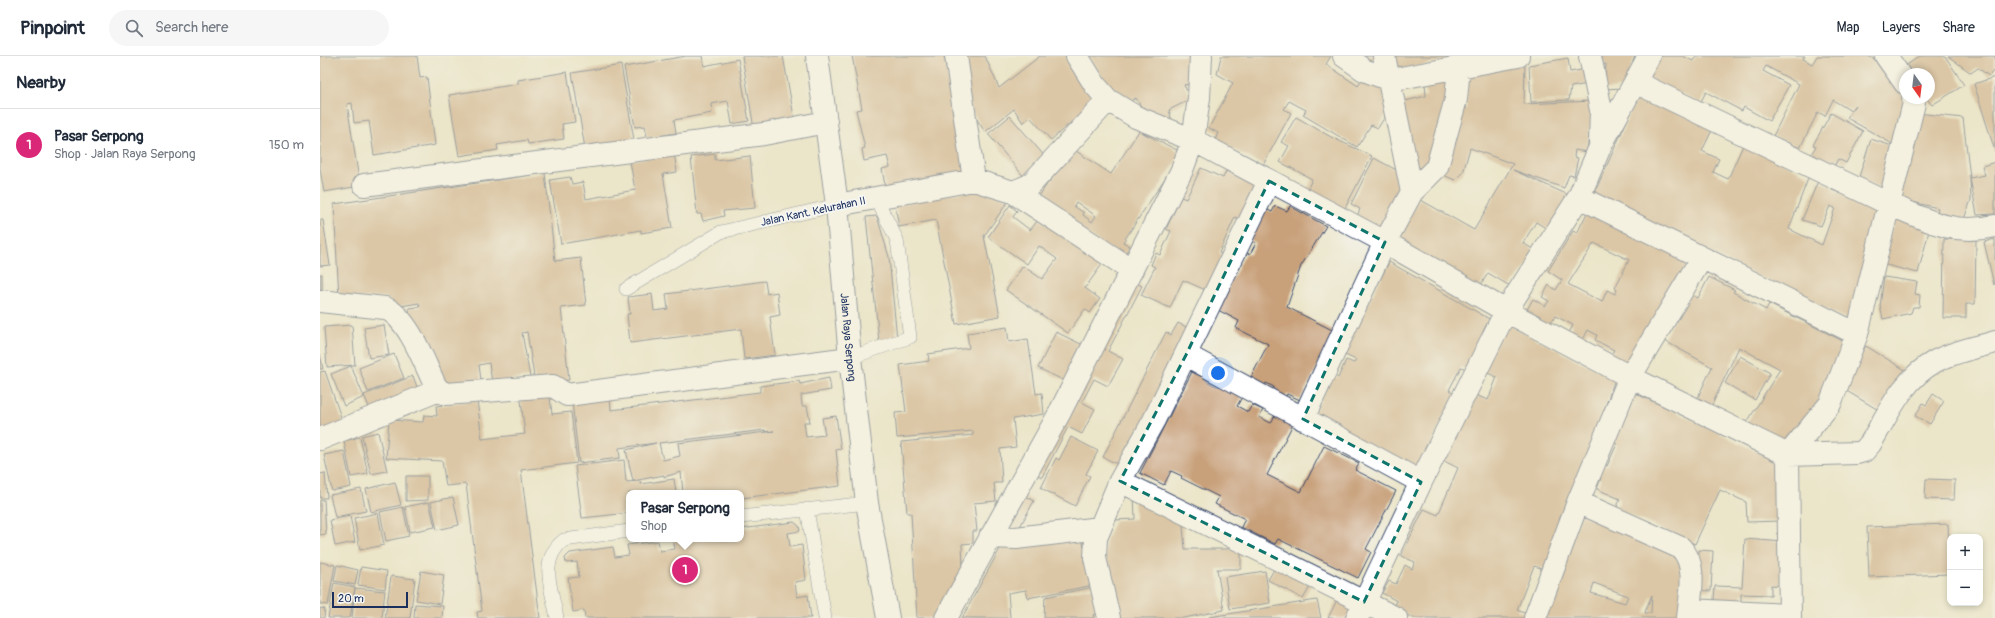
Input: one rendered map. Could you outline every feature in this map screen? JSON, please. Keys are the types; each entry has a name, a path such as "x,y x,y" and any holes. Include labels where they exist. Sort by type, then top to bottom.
{"street":[{"name":"Jalan Raya Serpong","path":"817,56 837,205 850,358 867,502 888,618"},
{"path":"956,56 974,180"},
{"path":"1077,56 1095,85 1108,100 1136,117 1193,140 1385,242 1506,311 1630,377 1788,456 1857,453 1864,451 1870,444 1904,388 1913,377 1935,362 1995,342"},
{"path":"1344,56 1364,70 1390,80 1518,56"},
{"path":"1384,56 1412,192"},
{"path":"1590,56 1601,110 1600,147"},
{"path":"1360,610 1421,482 1506,311 1579,197 1600,147 1649,56"},
{"path":"1886,56 1899,74"},
{"path":"946,618 1059,414 1182,170 1193,140 1203,57"},
{"path":"1303,419 1385,242 1412,192 1437,167 1456,98 1459,67"},
{"path":"1635,82 1889,204 1935,223 1964,230 1995,226"},
{"path":"1013,192 1030,185 1108,100"},
{"path":"1578,502 1681,548 1687,554 1692,569 1689,614 1790,617 1788,456 1830,404 1857,334 1914,104"},
{"path":"364,185 764,134 826,122"},
{"name":"Jalan Kant. Kelurahan II","path":"837,205 974,180 1013,192 1132,270"},
{"path":"1109,618 1095,558 1096,538 1120,480 1154,420 1269,181"},
{"path":"1579,197 1701,259 1722,267 1857,334"},
{"path":"1535,618 1578,502 1630,377 1701,259"},
{"path":"320,301 385,308 390,310 410,331 439,390 446,394 553,386 567,395 850,358"},
{"path":"1186,354 1421,482"},
{"path":"320,439 439,390"},
{"path":"1120,480 1360,610 1396,618"},
{"path":"990,537 1016,538 1100,528"}],"lane":[{"path":"850,358 910,337 897,240 876,198"},
{"name":"Jalan Kant. Kelurahan II","path":"626,289 721,232 837,205"},
{"path":"744,517 867,502"},
{"path":"807,508 825,618"},
{"path":"557,618 548,569 549,559 557,546 564,540 626,531"}],"highlighted area":[{"path":"1269,181 1385,242 1303,419 1421,482 1364,602 1120,481 1186,355"}],"building":[{"path":"320,56 417,56 420,78 427,77 435,145 374,155 369,121 354,123 352,103 347,104 360,186 324,192 320,169"},
{"path":"686,56 702,56 704,66 738,59 749,121 732,124 728,101 711,104 712,113 674,120 676,133 647,138 645,126 635,127 624,67"},
{"path":"742,56 783,56 795,122 754,129"},
{"path":"852,56 944,56 968,175 886,191 882,169 890,167 887,156 864,161 862,149 865,148 856,110 862,109"},
{"path":"958,56 985,56 999,88 1040,56 1070,56 1095,101 1051,140 1030,117 1023,123 1014,109 985,132 971,110"},
{"path":"1089,56 1189,56 1193,78 1189,84 1184,85 1191,99 1169,110 1172,121 1145,113 1136,98 1125,104 1113,94"},
{"path":"1221,56 1331,56 1326,64 1358,86 1364,77 1384,90 1389,110 1378,128 1371,125 1357,147 1303,115 1306,110 1289,101 1284,109 1291,113 1263,165 1215,140 1218,133 1209,128 1233,83 1217,74"},
{"path":"1359,56 1381,56 1378,72"},
{"path":"1393,56 1472,56 1396,70"},
{"path":"1598,56 1635,56 1624,88 1604,89 1606,64 1600,65"},
{"path":"1657,56 1683,56 1693,61 1696,56 1805,56 1803,59 1812,64 1817,56 1868,56 1882,63 1899,89 1899,104 1908,104 1896,146 1847,118 1856,105 1851,111 1833,100 1825,116 1818,112 1800,148 1773,136 1799,84 1766,66 1763,71 1789,85 1769,121 1744,107 1742,111 1706,92 1700,103 1645,78"},
{"path":"1920,56 1945,56 1964,85 1935,103 1935,68 1902,68"},
{"path":"1948,56 1995,56 1995,69 1989,76 1978,68 1971,73"},
{"path":"1568,58 1570,72 1586,69 1588,84 1571,87 1569,100 1531,102 1529,65"},
{"path":"1525,64 1524,104 1593,101 1587,152 1575,150 1574,157 1578,158 1574,176 1569,175 1564,188 1513,170 1573,197 1552,232 1536,222 1523,243 1539,253 1510,286 1488,273 1479,288 1396,243 1419,199 1474,230 1513,164 1470,148 1463,173 1455,180 1441,174 1460,108 1466,109 1468,74"},
{"path":"621,65 634,140 585,148 572,73"},
{"path":"567,72 575,122 562,124 564,139 528,144 527,140 497,145 498,150 459,156 449,95 518,84 518,80"},
{"path":"1995,77 1995,151 1974,84"},
{"path":"1449,78 1434,166 1416,170 1401,102 1426,96 1425,83"},
{"path":"1639,94 1713,128 1702,151 1719,159 1713,172 1728,179 1744,143 1809,176 1789,229 1822,245 1835,208 1830,206 1821,226 1802,220 1818,181 1834,187 1832,190 1879,204 1853,322 1593,196"},
{"path":"1831,113 1863,131 1846,163 1838,159 1833,168 1810,156 1816,146 1813,145"},
{"path":"1917,113 1963,118 1971,200 1964,219 1936,215 1938,208 1899,199"},
{"path":"1010,116 1047,159 1025,178 988,134"},
{"path":"1296,117 1331,137 1372,156 1343,212 1306,193 1312,179 1280,162 1289,146 1281,142"},
{"path":"1139,131 1177,150 1179,157 1123,242 1130,246 1123,257 1036,201 1047,184 1076,151 1111,174","holes":["1076,202 1096,216 1092,222 1083,215 1084,213 1074,206"]},
{"path":"1871,139 1895,147 1883,188 1858,180"},
{"path":"674,153 677,172 663,174 672,228 641,233 641,230 561,244 550,180 570,177 572,184 583,182 586,199 635,190 630,161"},
{"path":"715,154 715,160 750,156 755,208 723,211 724,216 703,221 701,214 697,214 691,157"},
{"path":"1374,158 1402,173 1404,187 1383,228 1356,219 1360,209 1351,204"},
{"path":"1995,162 1995,214 1977,215 1970,178 1985,175 1982,166"},
{"path":"1201,168 1223,178 1226,171 1256,184 1243,221 1235,217 1219,253 1223,255 1210,292 1183,280 1170,308 1141,295 1155,267 1151,265 1156,253 1160,255 1171,231 1166,229 1181,197 1186,199"},
{"path":"545,173 555,261 581,258 586,305 561,308 569,380 535,383 527,332 522,333 530,377 492,382 489,363 479,365 481,380 442,385 410,320 409,308 420,307 419,303 395,307 386,297 339,298 334,204"},
{"path":"980,189 1009,200 984,236 1000,316 956,324 936,220 899,227 895,205"},
{"path":"1010,205 1017,211 1013,217 1030,230 1039,219 1103,263 1085,288 1100,299 1090,313 1085,309 1068,333 1006,290 1023,266 1042,279 1057,259 1039,246 1027,264 988,237"},
{"path":"1275,206 1287,211 1290,206 1326,226 1301,266 1287,307 1336,332 1300,400 1287,394 1282,403 1269,396 1274,387 1266,383 1263,388 1249,381 1268,344 1236,328 1239,321 1216,309 1246,253 1250,254 1256,243 1250,240 1266,209 1272,212"},
{"path":"1587,213 1689,261 1628,365 1610,356 1614,350 1595,340 1597,335 1588,330 1582,342 1568,335 1573,325 1555,316 1549,326 1525,313 1533,299 1545,306 1549,301 1542,297 1549,285 1556,290 1562,280 1548,271 1573,231 1577,233","holes":["1594,243 1629,260 1615,288 1617,290 1615,294 1607,290 1602,302 1568,284"]},
{"path":"877,216 889,257 897,339 879,341 866,217"},
{"path":"1895,217 1930,227 1918,273 1882,264"},
{"path":"320,220 323,220 330,265 320,266"},
{"path":"1944,239 1976,240 1975,304 1966,304 1966,318 1943,318"},
{"path":"1995,239 1995,284 1994,285 1984,242"},
{"path":"1389,262 1493,321 1468,370 1461,367 1449,390 1456,394 1419,468 1312,417 1333,375 1338,378 1346,360 1354,363 1356,360 1343,354"},
{"path":"320,274 322,274 322,295 320,295"},
{"path":"1709,277 1735,290 1733,292 1766,310 1769,304 1847,343 1815,408 1783,442 1746,424 1780,369 1739,347 1711,407 1697,399 1712,367 1663,340 1690,294 1698,298"},
{"path":"1884,277 1917,282 1915,294 1920,295 1919,307 1913,307 1911,313 1883,319 1880,306"},
{"path":"765,281 767,294 777,292 780,315 770,317 775,355 744,359 741,329 630,343 627,314 630,314 628,297 652,294 654,311 668,309 666,294"},
{"path":"1134,282 1142,286 1108,351 1123,359 1108,386 1094,379 1082,402 1095,409 1082,434 1068,427 1042,477 1034,473"},
{"path":"1178,323 1194,331 1125,468 1103,457 1166,332 1171,335"},
{"path":"1506,324 1615,379 1548,570 1534,566 1517,610 1531,616 1530,618 1413,618 1393,608 1397,601 1382,593 1389,581 1396,584 1405,565 1412,569 1415,562 1401,556 1424,509 1438,515 1458,468 1442,460 1473,394 1488,400 1497,377 1483,371"},
{"path":"352,325 355,365 327,367 324,327"},
{"path":"384,325 389,355 369,358 364,328"},
{"path":"1007,327 1009,342 1028,339 1036,394 1042,393 1044,414 1013,419 1016,447 1000,449 1002,483 994,483 996,501 974,503 977,531 973,531 973,543 962,544 963,569 940,618 917,618 911,513 907,513 901,442 973,435 973,431 897,438 895,413 906,412 900,365 929,361 928,354 969,348 967,333"},
{"path":"1056,332 1083,345 1065,381 1038,368"},
{"path":"1866,346 1910,373 1885,414 1840,387"},
{"path":"320,354 323,369 320,369"},
{"path":"394,354 404,378 368,392 359,368"},
{"path":"1740,356 1770,373 1755,400 1725,383"},
{"path":"351,366 364,397 344,406 331,374"},
{"path":"325,371 344,426 320,434 320,372"},
{"path":"1192,372 1242,397 1237,406 1248,412 1252,405 1263,410 1259,417 1271,423 1275,415 1293,424 1267,475 1301,492 1324,446 1359,463 1355,470 1396,491 1366,549 1371,552 1358,578 1278,539 1275,544 1241,527 1245,519 1215,504 1219,497 1181,478 1182,476 1171,471 1164,485 1140,473"},
{"path":"413,376 420,395 372,414 364,395"},
{"path":"829,378 831,390 801,395 802,406 807,406 810,422 804,422 806,437 825,435 822,418 836,416 841,449 836,450 840,486 744,498 744,490 683,490 681,472 664,477 664,475 633,481 626,450 656,443 619,448 620,458 579,463 572,402 610,397 611,410 760,392 760,386 799,381 800,384","holes":["765,430 765,432 774,431 678,443 680,456 663,460 659,443"]},
{"path":"549,389 552,414 571,412 577,463 521,470 540,618 478,618 477,612 482,611 466,484 446,486 442,461 386,458 389,420 423,422 424,415 437,416 436,406 477,400 482,439 525,434 520,393"},
{"path":"1630,391 1780,463 1781,521 1747,522 1746,502 1720,490 1695,544 1627,514 1615,512 1620,499 1597,489 1601,478 1598,477 1603,465 1607,466 1617,444 1611,441"},
{"path":"1933,394 1944,401 1930,424 1915,416 1923,403 1926,405"},
{"path":"378,432 387,471 371,474 362,436"},
{"path":"360,437 368,474 351,477 344,441"},
{"path":"1071,437 1098,451 1086,474 1090,476 1075,506 1041,488 1056,458 1059,460"},
{"path":"344,451 351,487 332,491 324,455"},
{"path":"624,460 626,482 640,481 641,484 674,479 676,490 626,490 626,513 582,518 575,466"},
{"path":"325,473 327,498 320,498 320,474"},
{"path":"406,476 428,476 428,500 406,501"},
{"path":"1926,479 1955,480 1954,500 1925,499"},
{"path":"395,482 401,505 371,512 366,489"},
{"path":"361,489 366,511 335,517 330,495"},
{"path":"1134,494 1182,516 1185,549 1241,549 1241,569 1217,569 1224,610 1184,618 1117,618 1107,573 1105,543 1115,520 1135,519"},
{"path":"1024,495 1034,501 1017,532 1007,526"},
{"path":"453,497 459,525 437,530 431,502"},
{"path":"320,500 324,500 326,534 320,535"},
{"path":"429,502 435,527 410,532 405,507"},
{"path":"403,507 409,536 386,541 380,512"},
{"path":"378,513 384,545 360,550 354,518"},
{"path":"1581,515 1682,556 1680,618 1543,618","holes":["1594,583 1628,596 1625,603 1591,593","1652,595 1651,613 1645,613 1646,609"]},
{"path":"350,516 355,542 335,546 330,520"},
{"path":"794,522 799,526 800,531 788,533 790,547 802,545 806,580 795,582 797,597 808,595 811,618 585,618 584,610 573,612 568,578 579,577 577,562 566,563 565,558 570,553 613,547 615,557 629,555 627,545 650,542 658,542 660,551 675,549 674,542 744,542 744,529"},
{"path":"1948,524 1947,574 1869,577 1867,527"},
{"path":"1082,539 1094,585 1028,598 1026,590 1008,593 1010,618 962,618 1001,547"},
{"path":"1745,539 1784,542 1781,586 1771,585 1771,595 1741,594 1741,602 1714,600 1715,586 1742,587"},
{"path":"1699,550 1713,551 1711,591 1696,590"},
{"path":"320,562 335,565 328,605 320,604"},
{"path":"337,565 358,570 355,585 334,581"},
{"path":"1276,566 1311,585 1303,599 1268,580"},
{"path":"361,567 387,571 385,589 358,585"},
{"path":"421,571 444,575 440,604 416,600"},
{"path":"1265,571 1270,603 1230,609 1225,577"},
{"path":"391,576 415,579 410,618 385,618"},
{"path":"334,583 355,587 350,618 328,618"},
{"path":"1094,587 1099,613 1093,615 1094,618 1044,618 1045,597"},
{"path":"355,588 385,591 382,618 352,618"},
{"path":"1317,600 1321,618 1209,618 1209,617"},
{"path":"1337,600 1355,609 1350,618 1328,618"},
{"path":"415,604 443,606 442,618 414,618"},
{"path":"320,608 325,609 324,618 320,618"}],"place":[{"name":"Pasar Serpong","path":"685,570"}]}
